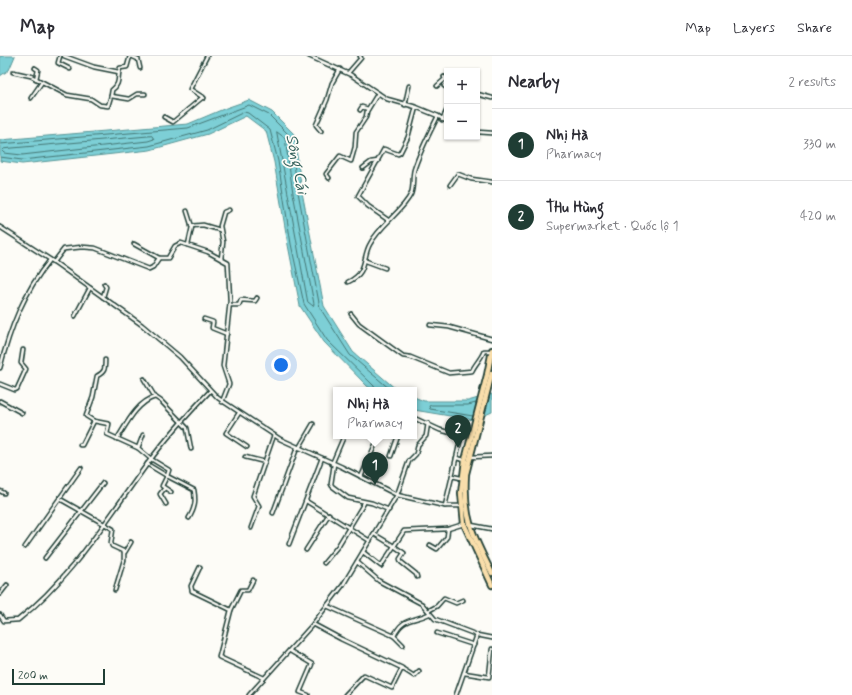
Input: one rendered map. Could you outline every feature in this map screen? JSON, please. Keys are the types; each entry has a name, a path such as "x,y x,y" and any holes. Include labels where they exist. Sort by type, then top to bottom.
{"highway":[{"path":"492,351 490,375 461,478 461,506 464,524 492,585"},
{"path":"470,450 471,457 466,474 465,490 469,525 492,573"}],"street":[{"path":"60,56 58,63 70,68"},
{"path":"64,56 94,67 119,72"},
{"path":"14,72 27,74 36,78 67,96 91,99 107,106 112,90 120,78 119,72 121,67 127,67 130,56 138,59 140,68"},
{"path":"164,117 173,122 204,98 190,89 207,56"},
{"path":"309,56 348,73 389,100 416,107 438,116 442,120 444,116"},
{"path":"348,73 361,58 360,56"},
{"path":"35,68 38,70 36,78"},
{"path":"320,131 316,125 327,100 332,83 340,69"},
{"path":"436,86 444,78"},
{"path":"31,98 42,82"},
{"path":"405,105 409,86"},
{"path":"329,178 326,174 340,156 351,162 355,147 356,132 366,117 368,110 378,93"},
{"path":"111,96 129,99 138,94 145,94"},
{"path":"480,95 492,98"},
{"path":"360,110 362,107 368,110"},
{"path":"388,220 368,206 358,196 384,149 398,154 400,153 408,137 416,107"},
{"path":"348,282 357,276 366,261 367,251 370,244 388,220 410,196 417,162 438,116"},
{"path":"480,132 492,134"},
{"path":"363,168 371,162 378,161"},
{"path":"450,185 458,174 470,179 492,182"},
{"path":"221,259 223,242 220,226 223,212 226,209 229,210"},
{"path":"187,211 191,226 188,245"},
{"path":"191,226 203,225 220,230"},
{"path":"0,227 54,262 142,325 180,357 210,391 222,402 274,435 397,495 445,506 461,506"},
{"path":"134,244 159,258 168,258 174,247 179,243 188,245 229,264 230,305 222,366 229,384 222,402"},
{"path":"54,262 64,249 82,246 95,248 149,269 153,267 159,258"},
{"path":"0,368 5,345 23,302 36,278 50,260"},
{"path":"366,261 385,268"},
{"path":"103,297 106,288 104,284"},
{"path":"75,316 90,288"},
{"path":"230,305 239,305 241,300 255,301 257,298"},
{"path":"351,314 359,324 403,356 410,357 449,373 472,371 484,351 492,351"},
{"path":"204,319 213,322 212,328 215,330 227,334"},
{"path":"430,325 449,327 492,339"},
{"path":"0,384 15,390 17,389 26,369 21,363 23,350"},
{"path":"105,360 105,370 97,376 93,397 86,415 94,421 109,424 107,433 138,448 168,470 167,476 162,485 164,489"},
{"path":"144,379 155,397 161,401 188,429 191,449"},
{"path":"0,615 4,621 16,621 35,608 53,590 180,422 210,391"},
{"path":"117,439 130,419 141,406 149,399 155,397"},
{"path":"0,402 22,413"},
{"path":"239,413 226,433 247,447"},
{"path":"417,419 440,430 460,436 461,443 445,506"},
{"path":"80,445 82,445 94,421"},
{"path":"249,695 290,651 344,585 397,495 409,461 416,454 418,445 426,436 428,423"},
{"path":"273,513 292,463 293,455 313,424"},
{"path":"138,448 143,435"},
{"path":"251,528 259,506 253,496 274,435"},
{"path":"343,439 333,464 332,486 348,498 389,510"},
{"path":"361,477 378,439"},
{"path":"390,456 397,439"},
{"path":"471,457 492,456"},
{"path":"245,457 265,462"},
{"path":"289,544 322,458"},
{"path":"456,458 465,460"},
{"path":"147,464 194,490 196,503 189,518"},
{"path":"25,547 82,468"},
{"path":"452,476 461,478"},
{"path":"45,558 103,483"},
{"path":"164,489 171,492"},
{"path":"164,489 160,494 166,504"},
{"path":"0,491 4,493"},
{"path":"60,499 114,530 111,545 124,551"},
{"path":"306,501 370,540"},
{"path":"324,563 338,546 364,502"},
{"path":"306,550 329,514"},
{"path":"363,552 381,566 405,531 413,532 448,529 464,524"},
{"path":"469,525 492,529"},
{"path":"430,544 438,548 447,537 448,529"},
{"path":"374,534 404,553 400,560 401,562 416,574 417,577"},
{"path":"124,551 127,551 131,542"},
{"path":"115,590 124,560 124,551"},
{"path":"357,562 378,581 422,604 435,620 477,635 492,638"},
{"path":"200,567 191,586 192,591 231,610"},
{"path":"253,580 248,590 241,590 231,610 219,657 264,678"},
{"path":"0,594 7,585"},
{"path":"394,636 398,627 408,620 429,612 444,598 456,603 463,600"},
{"path":"327,606 394,636 403,645"},
{"path":"313,624 341,639 400,666 403,670 414,676 419,671"},
{"path":"437,633 474,645"},
{"path":"456,695 477,635"},
{"path":"464,674 490,676 492,649"},
{"path":"290,651 312,664 300,692 308,695"},
{"path":"345,695 364,675 392,688 403,670"}],"water":[{"path":"0,56 15,56 9,70 0,76"},
{"name":"Sông Cái","path":"249,100 272,112 294,134 302,192 324,306 353,352 394,387 367,386 324,342 300,306 274,162 266,131 246,116 208,134 150,150 22,164 0,161 0,140 188,124"},
{"path":"492,394 492,412 474,420 417,410 417,398 424,401 468,401"}],"place":[{"name":"THu Hùng","path":"458,448"},
{"name":"Nhị Hà","path":"375,485"}]}
